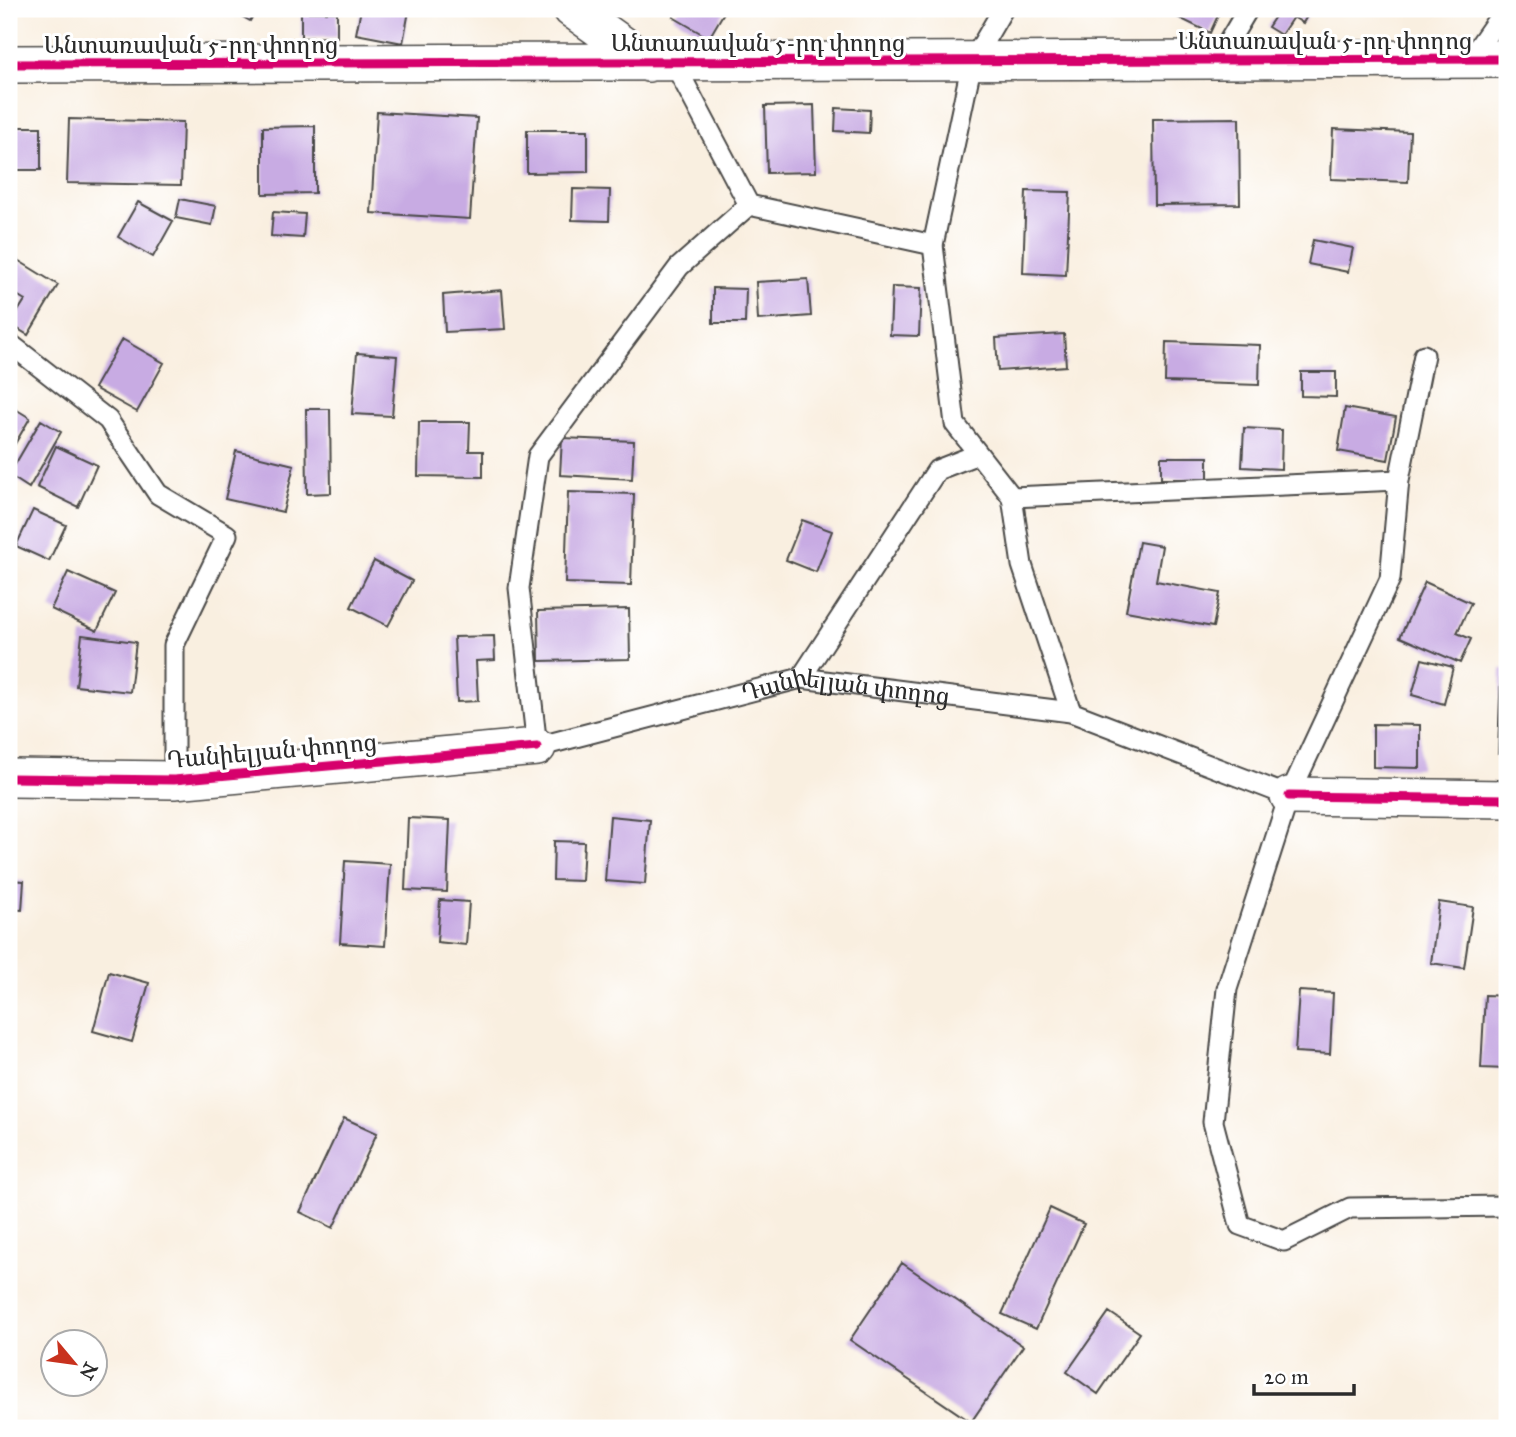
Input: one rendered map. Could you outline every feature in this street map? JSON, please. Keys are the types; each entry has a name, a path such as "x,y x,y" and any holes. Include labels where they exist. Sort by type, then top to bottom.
{"street":[{"path":"589,14 661,63"},
{"name":"Անտառավան 5-րդ փողոց","path":"9,64 1507,59"},
{"name":"Դանիելյան փողոց","path":"9,778 174,780 537,747"},
{"name":"Դանիելյան փողոց","path":"1289,796 1507,799"}],"lane":[{"path":"1003,9 972,62 933,245 955,424 1012,497 1022,565 1071,712"},
{"path":"1217,61 1248,9"},
{"path":"1470,59 1505,9"},
{"path":"661,63 749,205 933,245"},
{"path":"537,747 519,588 538,456 679,267 749,205"},
{"path":"9,343 108,420 158,494 228,535 174,645 174,780"},
{"path":"1424,355 1399,480 1390,579 1289,796 1227,989 1213,1122 1240,1225 1284,1241 1350,1208 1507,1206"},
{"path":"802,678 937,470 978,454"},
{"path":"1012,497 1399,480"},
{"name":"Դանիելյան փողոց","path":"537,747 802,678 1071,712 1289,796"}],"building":[{"path":"229,9 257,9 250,21"},
{"path":"361,9 409,11 403,43 356,34"},
{"path":"678,9 726,9 709,38 673,17"},
{"path":"1161,9 1221,9 1210,33"},
{"path":"1280,9 1311,9 1303,23 1293,17 1281,35 1268,27"},
{"path":"301,12 337,12 337,37 301,38"},
{"path":"814,105 816,172 767,173 765,106"},
{"path":"836,108 870,110 869,133 835,131"},
{"path":"377,112 477,118 470,219 371,213"},
{"path":"1239,118 1240,204 1154,205 1153,119"},
{"path":"69,119 183,122 181,185 67,183"},
{"path":"315,126 315,193 263,194 263,127"},
{"path":"9,127 41,127 41,170 9,170"},
{"path":"1333,129 1410,132 1408,182 1331,179"},
{"path":"527,130 588,130 588,172 527,173"},
{"path":"573,189 610,190 609,221 572,220"},
{"path":"1026,191 1070,192 1066,275 1023,273"},
{"path":"180,199 216,206 212,225 176,218"},
{"path":"138,202 173,221 153,257 118,237"},
{"path":"273,212 305,214 303,238 271,236"},
{"path":"1313,240 1353,248 1348,272 1308,264"},
{"path":"11,256 58,285 28,335 10,324 25,300 9,290"},
{"path":"808,279 811,316 758,320 756,282"},
{"path":"892,287 921,288 919,336 890,335"},
{"path":"713,288 746,289 745,323 713,323"},
{"path":"502,290 505,329 445,332 443,295"},
{"path":"1064,334 1066,366 998,371 996,338"},
{"path":"122,339 164,363 137,412 94,388"},
{"path":"1166,342 1260,345 1259,385 1165,382"},
{"path":"357,353 397,356 392,416 352,414"},
{"path":"1301,372 1336,372 1336,397 1301,396"},
{"path":"9,405 30,418 9,454"},
{"path":"1345,408 1396,417 1388,460 1338,451"},
{"path":"306,409 330,409 331,493 307,494"},
{"path":"41,420 61,432 29,488 9,475"},
{"path":"419,422 470,422 469,451 483,451 483,477 418,476"},
{"path":"1244,428 1282,430 1281,469 1242,467"},
{"path":"562,438 634,441 632,479 560,475"},
{"path":"56,446 97,465 78,507 37,487"},
{"path":"236,451 294,465 283,512 225,499"},
{"path":"1161,457 1208,457 1208,479 1161,479"},
{"path":"568,492 634,494 631,585 565,583"},
{"path":"33,510 66,525 49,561 16,546"},
{"path":"802,520 832,531 816,572 786,560"},
{"path":"1139,542 1162,546 1156,581 1220,593 1213,627 1126,611"},
{"path":"374,561 412,581 388,626 351,607"},
{"path":"68,572 115,593 97,631 51,609"},
{"path":"1425,582 1471,603 1457,633 1471,639 1460,663 1400,637"},
{"path":"629,609 630,659 539,661 538,611"},
{"path":"82,635 136,642 130,692 76,686"},
{"path":"494,636 495,660 476,661 478,701 457,702 454,637"},
{"path":"1422,659 1453,667 1444,704 1412,695"},
{"path":"1501,669 1507,669 1507,753 1498,753"},
{"path":"1373,724 1420,725 1420,768 1373,767"},
{"path":"610,816 650,820 645,884 605,881"},
{"path":"408,818 450,820 447,892 405,890"},
{"path":"554,841 584,842 582,881 553,880"},
{"path":"345,861 390,864 385,946 340,943"},
{"path":"9,880 24,881 22,910 9,909"},
{"path":"440,900 469,902 466,945 437,942"},
{"path":"1439,902 1473,907 1464,968 1431,963"},
{"path":"109,972 149,983 132,1042 93,1031"},
{"path":"1299,991 1333,993 1330,1054 1295,1052"},
{"path":"1485,995 1507,996 1507,1069 1481,1068"},
{"path":"344,1118 377,1133 333,1228 300,1212"},
{"path":"1050,1208 1084,1224 1036,1329 1002,1314"},
{"path":"902,1263 1023,1346 971,1422 850,1340"},
{"path":"1109,1312 1140,1333 1098,1394 1067,1372"}],"cycle path":[{"path":"9,64 1507,59"},
{"path":"9,778 174,780 537,747"},
{"path":"1289,796 1507,799"}]}
